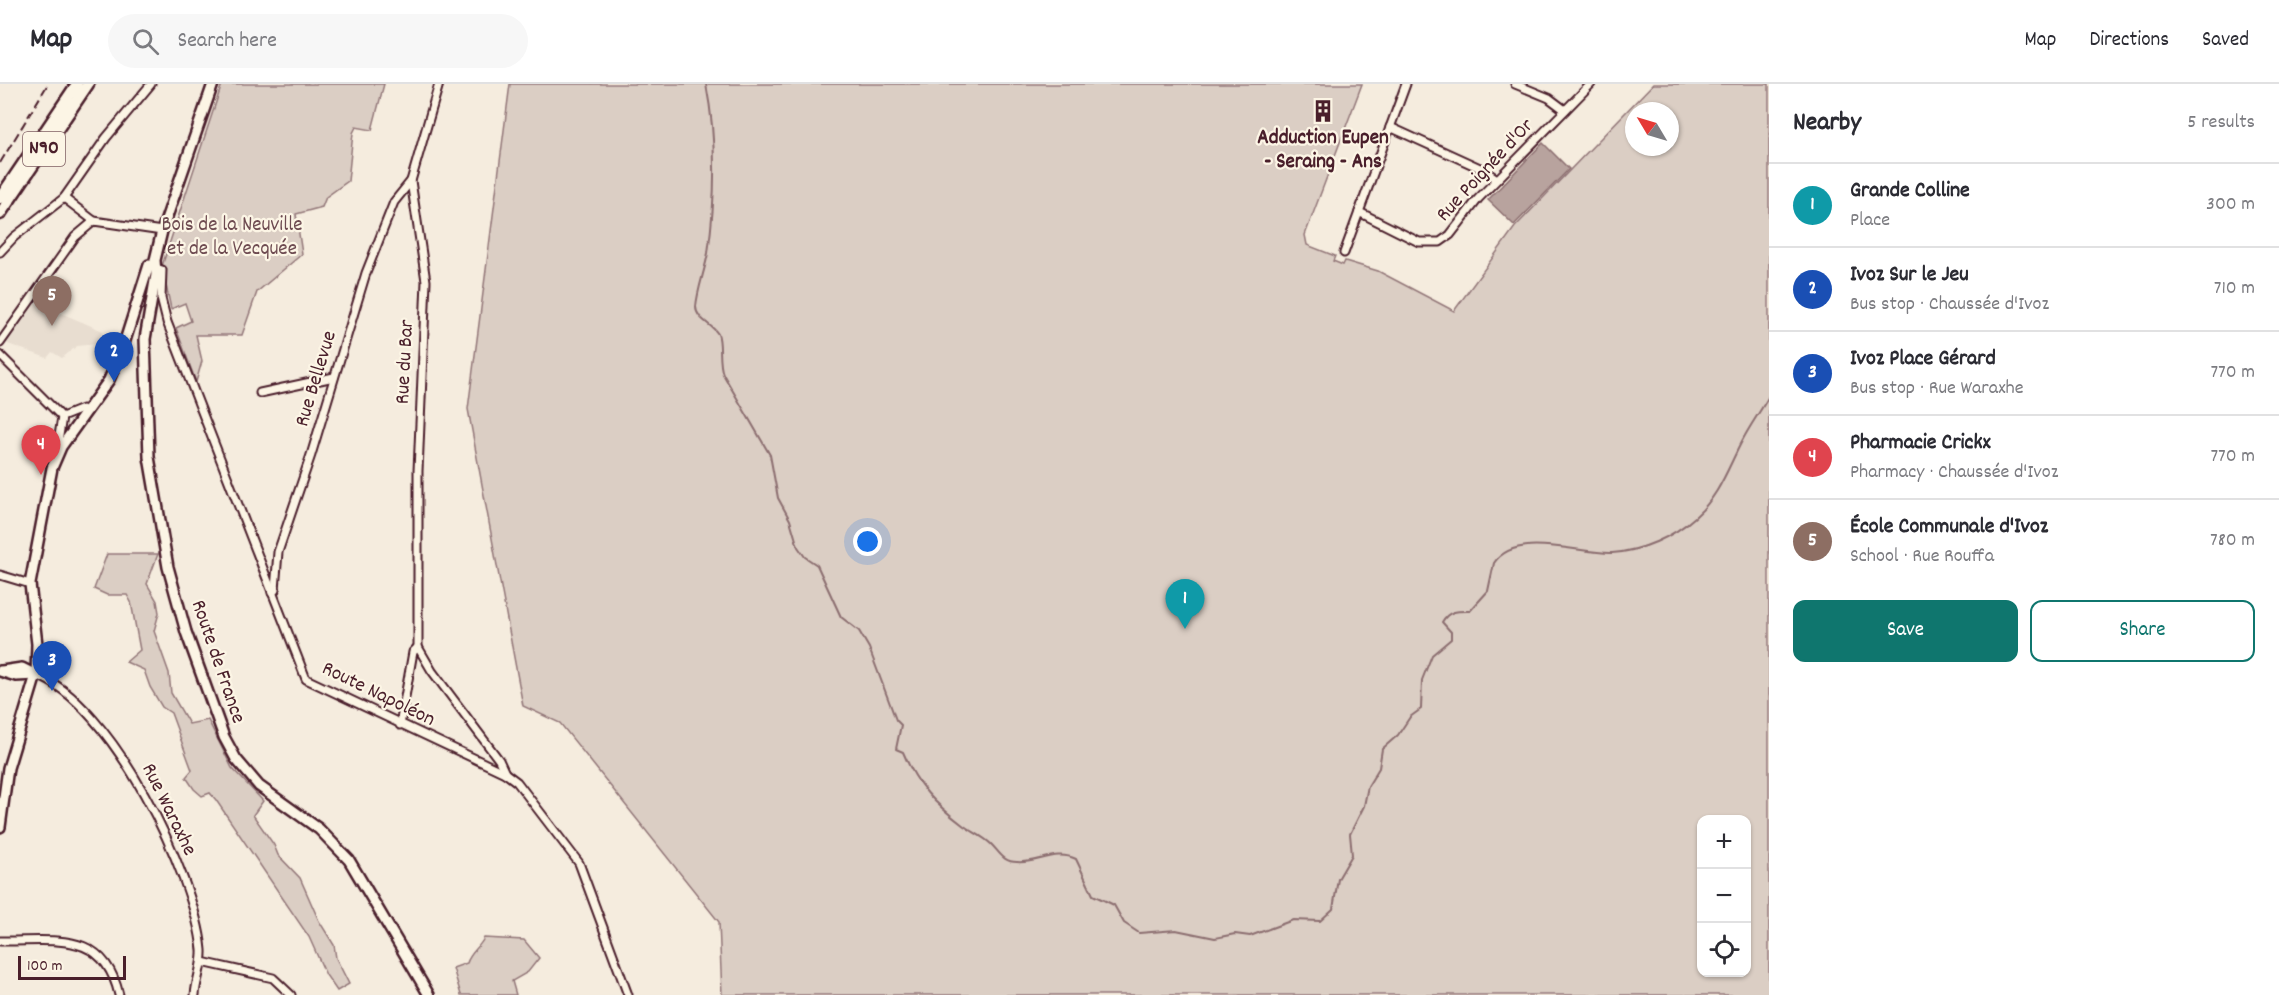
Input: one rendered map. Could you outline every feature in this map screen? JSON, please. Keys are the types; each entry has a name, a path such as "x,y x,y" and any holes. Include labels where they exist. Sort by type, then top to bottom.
{"highway":[{"name":"N90","path":"0,198 77,84"},
{"name":"N90","path":"0,214 88,84"}],"main road":[{"name":"Route de France","path":"213,84 162,231 145,354 152,480 179,609 224,737 236,759 251,779 319,829 349,860 429,995"},
{"path":"0,827 8,768 36,675 37,644 30,584 52,468 61,447 105,387 117,363 149,265 156,268"},
{"path":"1,671 22,668 36,675"}],"street":[{"path":"0,252 14,237 64,198 106,138 151,84"},
{"name":"Rue du Bar","path":"400,724 413,652 418,647 418,471 426,290 411,181 440,84"},
{"path":"1344,253 1406,84"},
{"path":"1515,84 1549,99 1565,110"},
{"name":"Rue Poignée d'Or","path":"1359,213 1419,243 1434,244 1450,234 1464,214 1591,84"},
{"path":"1390,127 1482,169 1497,179"},
{"name":"Rue Bellevue","path":"272,593 275,590 278,552 384,226 394,202 411,181"},
{"path":"64,198 94,221 162,231"},
{"path":"0,343 75,237 94,221"},
{"name":"Route Napoléon","path":"156,268 162,270 161,298 167,322 306,679 505,772 523,789 579,863 628,995"},
{"path":"0,355 62,417"},
{"path":"260,393 334,376"},
{"path":"62,417 82,409 88,411"},
{"path":"61,447 58,442 62,417"},
{"path":"0,575 30,584"},
{"path":"418,647 432,671 499,760 505,772"},
{"name":"Rue Waraxhe","path":"36,675 58,686 75,700 129,767 189,889 196,918 202,962 195,995"},
{"path":"0,941 82,944 100,957 114,975 119,995"},
{"path":"202,962 273,978 291,995"}],"shaded area":[{"path":"1543,143 1569,169 1514,225 1488,200"},
{"path":"33,301 103,331 96,344 77,346 62,358 52,352 47,358 8,344 6,341"}],"green space":[{"name":"Bois de la Neuville et de la Vecquée","path":"222,84 384,84 372,130 356,127 353,133 348,181 326,197 322,207 296,214 302,254 257,292 242,335 196,335 202,361 196,382 176,328 191,321 185,303 171,309 162,266"},
{"path":"510,84 1362,84 1305,235 1307,245 1335,256 1333,261 1343,265 1345,261 1378,271 1454,311 1515,227 1625,113 1625,156 1679,156 1679,102 1636,102 1653,84 1769,84 1769,995 722,995 719,922 560,723 523,706 468,409"},
{"path":"107,554 158,554 147,584 157,601 159,613 154,631 169,673 171,693 189,724 208,720 232,768 263,801 253,815 274,845 278,855 300,878 319,921 334,945 336,958 349,984 337,991 326,975 309,937 216,800 210,793 202,796 186,777 192,770 171,713 162,707 150,687 144,670 126,662 140,650 131,602 127,595 107,595 94,589"},
{"path":"484,938 524,940 539,958 528,972 512,981 516,995 461,995 453,968 467,963"}],"waterway":[{"path":"706,84 714,147 714,190 708,253 698,294 697,311 718,334 723,374 770,455 778,498 790,520 798,547 805,557 817,565 841,617 859,631 869,648 896,720 901,725 896,749 903,752 914,775 936,802 964,826 988,841 1005,859 1012,862 1025,862 1054,856 1068,856 1076,859 1093,895 1114,905 1124,923 1139,933 1176,930 1215,938 1235,934 1250,936 1293,920 1320,921 1333,909 1338,879 1352,855 1350,834 1364,806 1368,786 1379,768 1382,749 1398,735 1410,717 1421,709 1422,680 1432,655 1451,639 1451,632 1442,622 1445,618 1454,612 1470,611 1488,591 1494,563 1504,553 1517,548 1549,546 1598,552 1623,552 1657,542 1677,531 1695,517 1710,500 1769,396"}],"railway":[{"path":"0,163 48,84"}],"place":[{"name":"Adduction Eupen - Seraing - Ans","path":"1323,111"},
{"name":"École Communale d'Ivoz","path":"52,326"},
{"name":"Ivoz Sur le Jeu","path":"114,382"},
{"name":"Pharmacie Crickx","path":"41,475"},
{"name":"Grande Colline","path":"1185,629"},
{"name":"Ivoz Place Gérard","path":"52,691"}]}
